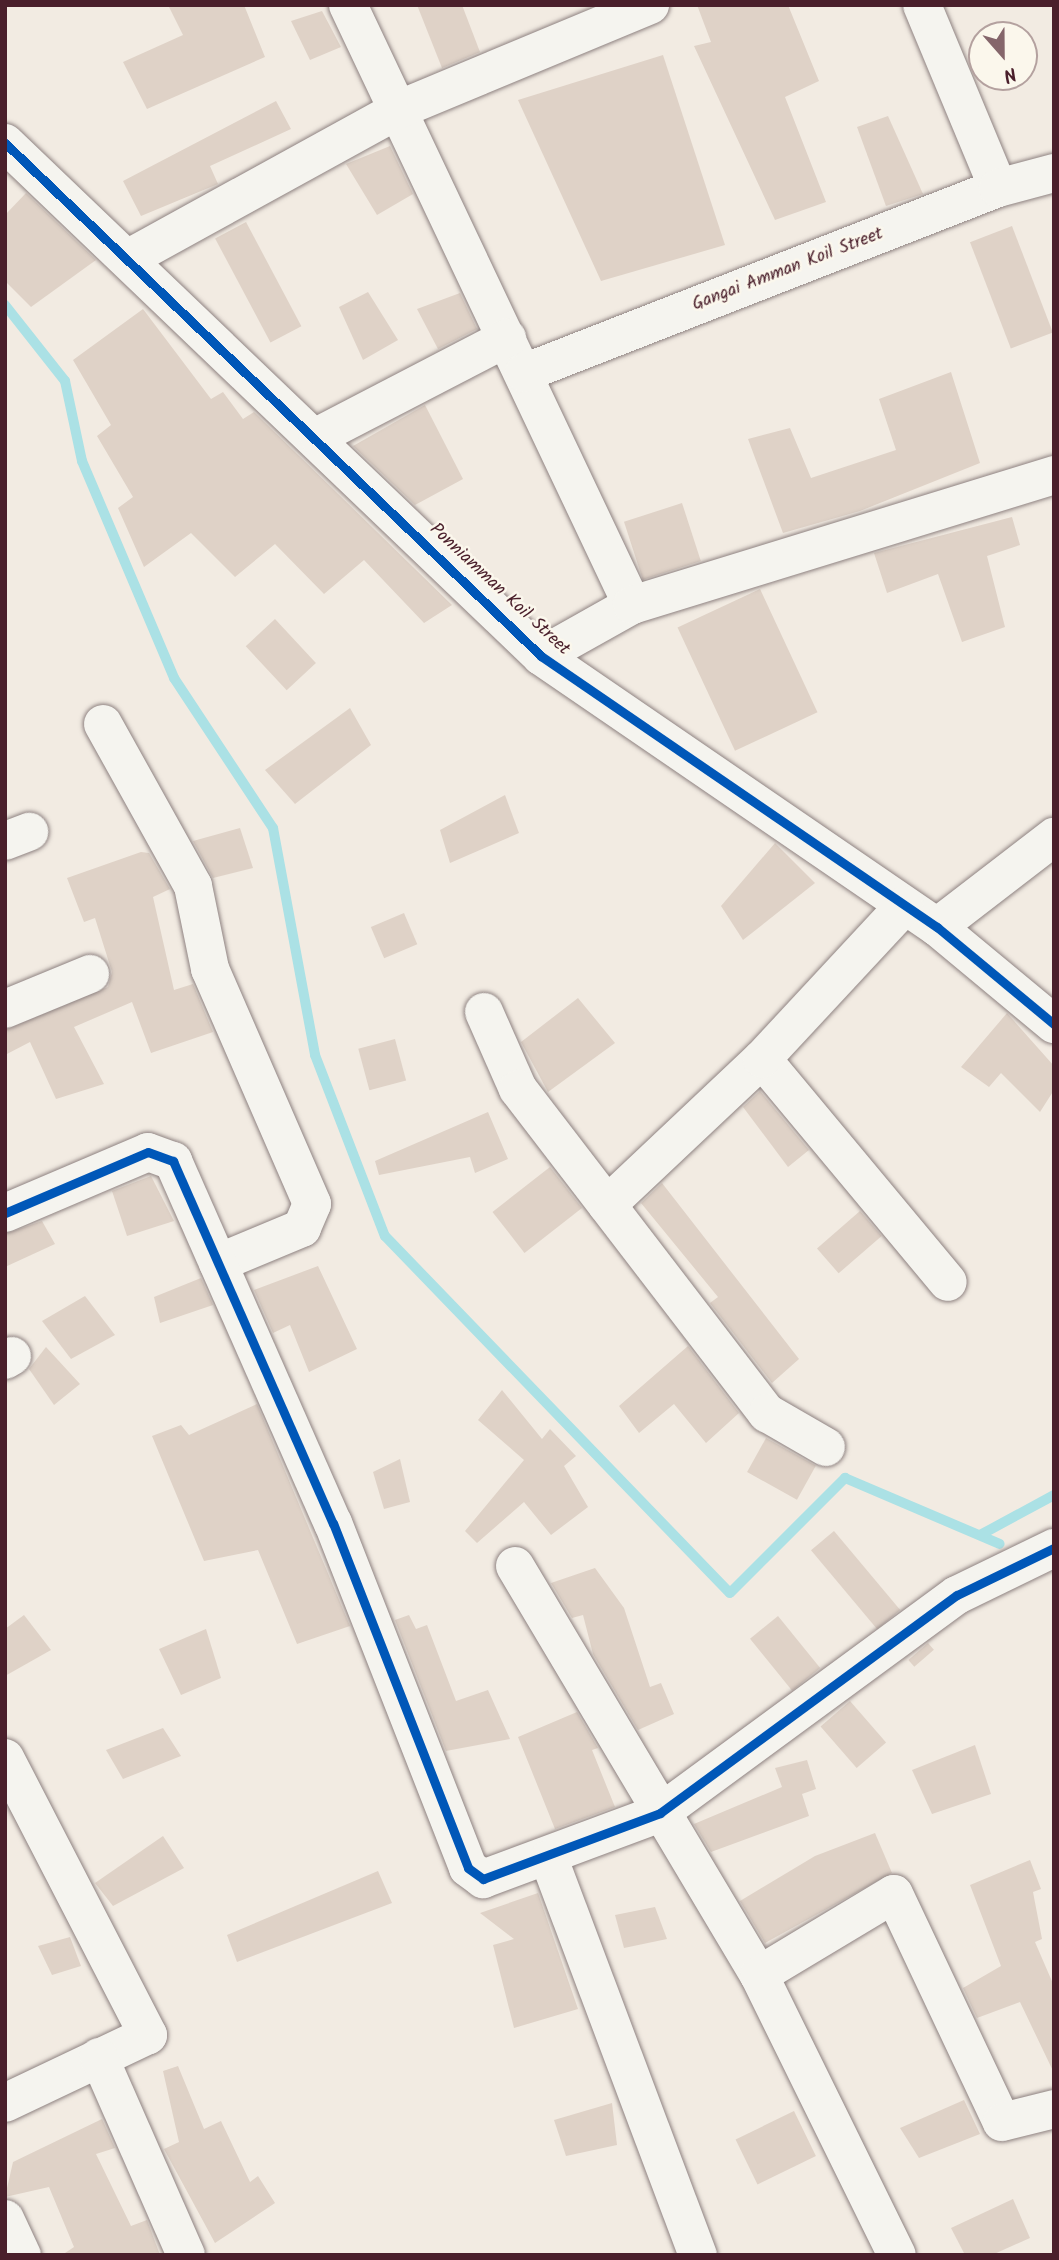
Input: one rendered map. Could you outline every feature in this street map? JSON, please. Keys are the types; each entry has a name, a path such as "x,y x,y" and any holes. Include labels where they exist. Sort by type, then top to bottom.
{"street":[{"path":"348,5 400,109 632,605"},
{"path":"129,258 400,109 650,5"},
{"path":"922,5 998,188"},
{"name":"Ponniamman Koil Street","path":"5,144 129,258 176,314 318,436 541,656 937,927 1054,1024"},
{"name":"Gangai Amman Koil Street","path":"524,373 998,188 1054,173"},
{"path":"318,436 507,338"},
{"path":"541,656 632,605 1054,475"},
{"path":"103,724 194,886 210,969 312,1204 302,1228 219,1264"},
{"path":"937,927 1054,837"},
{"path":"607,1205 762,1059 904,906"},
{"path":"5,1009 90,974"},
{"path":"484,1012 518,1089 767,1413 826,1447"},
{"path":"762,1059 948,1282"},
{"path":"5,1213 148,1152 162,1153 173,1161 333,1523 468,1868 483,1880 549,1859 660,1813 957,1595 1054,1548"},
{"path":"515,1566 759,1975 897,2255"},
{"path":"5,1758 148,2035 5,2103"},
{"path":"549,1859 698,2255"},
{"path":"759,1975 894,1894 1002,2122 1054,2109"},
{"path":"99,2057 186,2255"}],"building":[{"path":"168,5 244,5 265,57 147,109 123,62 183,35"},
{"path":"417,5 462,5 480,52 442,68"},
{"path":"697,5 788,5 819,81 785,97 826,202 775,220 694,46 711,42"},
{"path":"322,11 341,47 310,60 291,21"},
{"path":"663,55 725,245 601,281 518,100"},
{"path":"276,101 291,129 210,166 218,184 141,216 123,181"},
{"path":"888,116 923,194 886,206 857,127"},
{"path":"390,146 413,194 377,215 346,164"},
{"path":"26,193 96,260 31,307 5,281 5,215"},
{"path":"246,222 301,326 270,343 215,238"},
{"path":"1012,226 1053,332 1011,349 970,242"},
{"path":"368,292 398,340 363,360 339,307"},
{"path":"460,293 477,329 438,349 417,309"},
{"path":"143,309 211,399 223,392 243,419 254,412 452,605 424,623 364,560 324,594 275,544 235,577 191,533 144,567 118,508 133,497 97,436 111,425 73,360"},
{"path":"951,372 980,463 860,511 783,533 748,439 790,428 811,478 896,450 879,399"},
{"path":"425,405 463,479 415,505 353,446"},
{"path":"682,503 701,561 643,580 624,522"},
{"path":"1012,517 1020,545 987,556 1005,627 962,642 938,574 887,593 874,553"},
{"path":"760,589 817,712 735,751 678,627"},
{"path":"275,619 316,663 287,690 246,646"},
{"path":"350,708 371,745 295,804 265,770"},
{"path":"505,795 519,833 450,863 440,830"},
{"path":"240,828 253,868 213,878 193,841"},
{"path":"775,843 815,883 743,940 721,906"},
{"path":"141,852 149,853 170,889 153,897 174,990 193,984 213,1032 151,1053 132,1002 74,1027 104,1084 56,1099 30,1042 5,1055 5,1030 108,987 112,972 95,918 84,922 67,878"},
{"path":"404,913 417,944 384,958 371,927"},
{"path":"578,998 615,1043 548,1092 521,1042"},
{"path":"1007,1013 1054,1066 1054,1090 1040,1112 1001,1073 989,1087 961,1067"},
{"path":"395,1039 406,1081 369,1090 358,1049"},
{"path":"760,1091 809,1150 788,1167 743,1107"},
{"path":"488,1112 508,1159 475,1173 470,1157 379,1175 375,1161"},
{"path":"550,1167 582,1208 524,1253 492,1212"},
{"path":"151,1176 174,1221 127,1236 112,1191"},
{"path":"662,1183 799,1359 772,1383 710,1303 718,1297 641,1203"},
{"path":"860,1211 882,1236 839,1273 817,1248"},
{"path":"42,1221 55,1244 5,1267 5,1234"},
{"path":"318,1266 357,1349 309,1372 290,1325 273,1333 254,1290"},
{"path":"201,1278 213,1305 160,1323 154,1297"},
{"path":"85,1296 115,1335 71,1359 42,1321"},
{"path":"688,1346 739,1413 706,1443 674,1404 639,1433 619,1406"},
{"path":"46,1347 80,1384 54,1405 29,1369"},
{"path":"502,1390 542,1439 550,1429 576,1456 564,1466 588,1507 551,1535 524,1502 477,1543 465,1531 524,1460 478,1420"},
{"path":"257,1404 350,1626 297,1644 258,1550 204,1561 152,1436 181,1425 189,1435"},
{"path":"766,1438 816,1466 797,1500 747,1472"},
{"path":"400,1459 410,1502 384,1509 373,1472"},
{"path":"834,1531 900,1610 877,1629 811,1550"},
{"path":"595,1568 624,1608 650,1687 661,1683 674,1714 638,1730 593,1654 583,1615 572,1618 551,1583"},
{"path":"24,1615 51,1650 5,1676 5,1629"},
{"path":"409,1615 416,1629 427,1625 456,1701 488,1690 510,1739 446,1751 395,1620"},
{"path":"778,1616 820,1668 792,1691 750,1639"},
{"path":"206,1629 221,1678 181,1695 159,1649"},
{"path":"928,1643 934,1650 914,1667 908,1660"},
{"path":"850,1701 886,1743 857,1768 821,1727"},
{"path":"577,1712 598,1748 592,1750 615,1807 555,1829 518,1737"},
{"path":"163,1728 181,1756 123,1779 106,1750"},
{"path":"975,1745 991,1794 932,1814 912,1770"},
{"path":"807,1760 816,1789 802,1794 809,1816 711,1852 694,1824 782,1787 775,1768"},
{"path":"875,1833 892,1873 765,1943 740,1901 815,1856"},
{"path":"163,1836 184,1868 113,1906 95,1883"},
{"path":"1030,1860 1041,1889 1033,1892 1042,1939 1035,1942 1054,1986 1054,2073 1020,2002 977,2018 963,1988 1001,1966 970,1885"},
{"path":"378,1871 392,1903 237,1962 227,1935"},
{"path":"538,1893 578,2009 514,2028 493,1945 514,1939 480,1913"},
{"path":"655,1907 667,1939 624,1948 615,1915"},
{"path":"70,1937 81,1966 52,1975 38,1946"},
{"path":"178,2066 204,2129 221,2121 250,2182 258,2176 275,2203 215,2243 164,2149 179,2142 163,2071"},
{"path":"964,2100 980,2134 919,2158 900,2128"},
{"path":"612,2103 617,2145 566,2156 554,2120"},
{"path":"794,2111 816,2156 757,2184 736,2139"},
{"path":"102,2119 115,2148 96,2154 131,2226 147,2220 160,2255 62,2255 74,2247 49,2187 5,2197 13,2162"},
{"path":"1013,2199 1030,2238 992,2255 965,2255 951,2228"}],"waterway":[{"path":"5,305 65,381 82,461 174,678 273,828 315,1055 385,1236 730,1593 845,1478 1000,1544"},
{"path":"982,1534 1054,1495"}],"cycle path":[{"path":"5,143 541,656 937,927 1054,1024"},
{"path":"5,1213 148,1152 173,1161 333,1523 468,1868 483,1879 660,1813 957,1595 1054,1548"}]}
